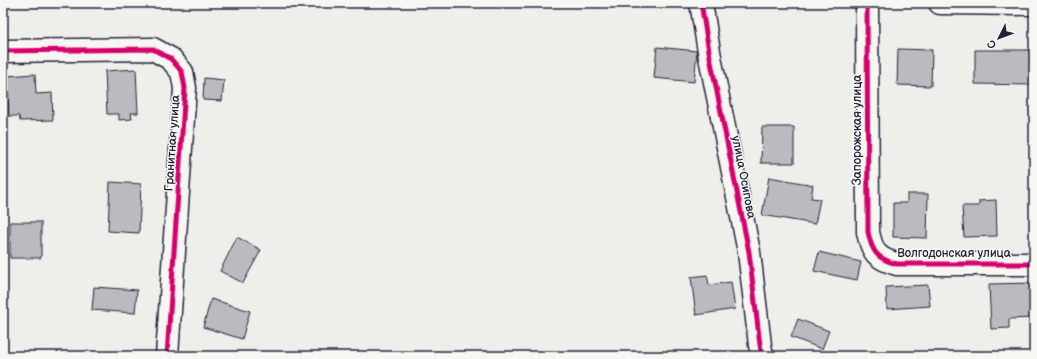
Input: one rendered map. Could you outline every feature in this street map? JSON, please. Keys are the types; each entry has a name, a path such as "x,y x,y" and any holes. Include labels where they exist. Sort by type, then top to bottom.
{"street":[{"name":"улица Осипова","path":"701,3 710,57 749,252 762,356"},
{"name":"Запорожская улица","path":"866,3 868,232 871,244 877,255"},
{"path":"940,3 1034,4"},
{"name":"Гранитная улица","path":"3,51 153,49 171,58 182,72 185,88 167,356"},
{"name":"Волгодонская улица","path":"877,255 886,262 897,264 1034,264"}],"building":[{"path":"657,47 697,51 694,82 654,78"},
{"path":"898,49 932,50 931,86 897,85"},
{"path":"975,50 1034,50 1034,85 975,84"},
{"path":"136,69 138,113 131,113 132,119 119,120 119,114 107,114 105,71"},
{"path":"35,74 36,94 52,93 53,120 20,121 19,116 9,116 7,76"},
{"path":"204,78 224,80 222,101 203,100"},
{"path":"762,127 794,127 794,163 761,163"},
{"path":"769,177 813,185 811,198 820,199 815,224 762,215"},
{"path":"110,182 141,184 139,233 108,231"},
{"path":"907,194 928,194 927,238 893,237 893,203 907,203"},
{"path":"996,200 997,236 964,237 962,206 979,206 979,201"},
{"path":"10,222 41,222 41,258 10,258"},
{"path":"237,237 261,250 243,283 220,271"},
{"path":"819,252 861,262 857,280 814,271"},
{"path":"707,275 709,285 731,282 735,309 696,315 691,277"},
{"path":"1034,283 1034,318 1009,319 1009,328 991,329 989,284"},
{"path":"928,285 930,306 887,309 886,287"},
{"path":"94,287 137,290 135,313 92,310"},
{"path":"211,299 250,311 242,339 203,327"},
{"path":"798,319 829,331 822,349 791,337"},
{"path":"801,355 801,356 781,356"}],"cycle path":[{"path":"701,3 710,57 749,252 762,356"},
{"path":"867,3 868,232 871,245 876,254 885,260 897,264 1034,264"},
{"path":"3,51 153,49 171,59 182,72 185,88 167,356"}]}
